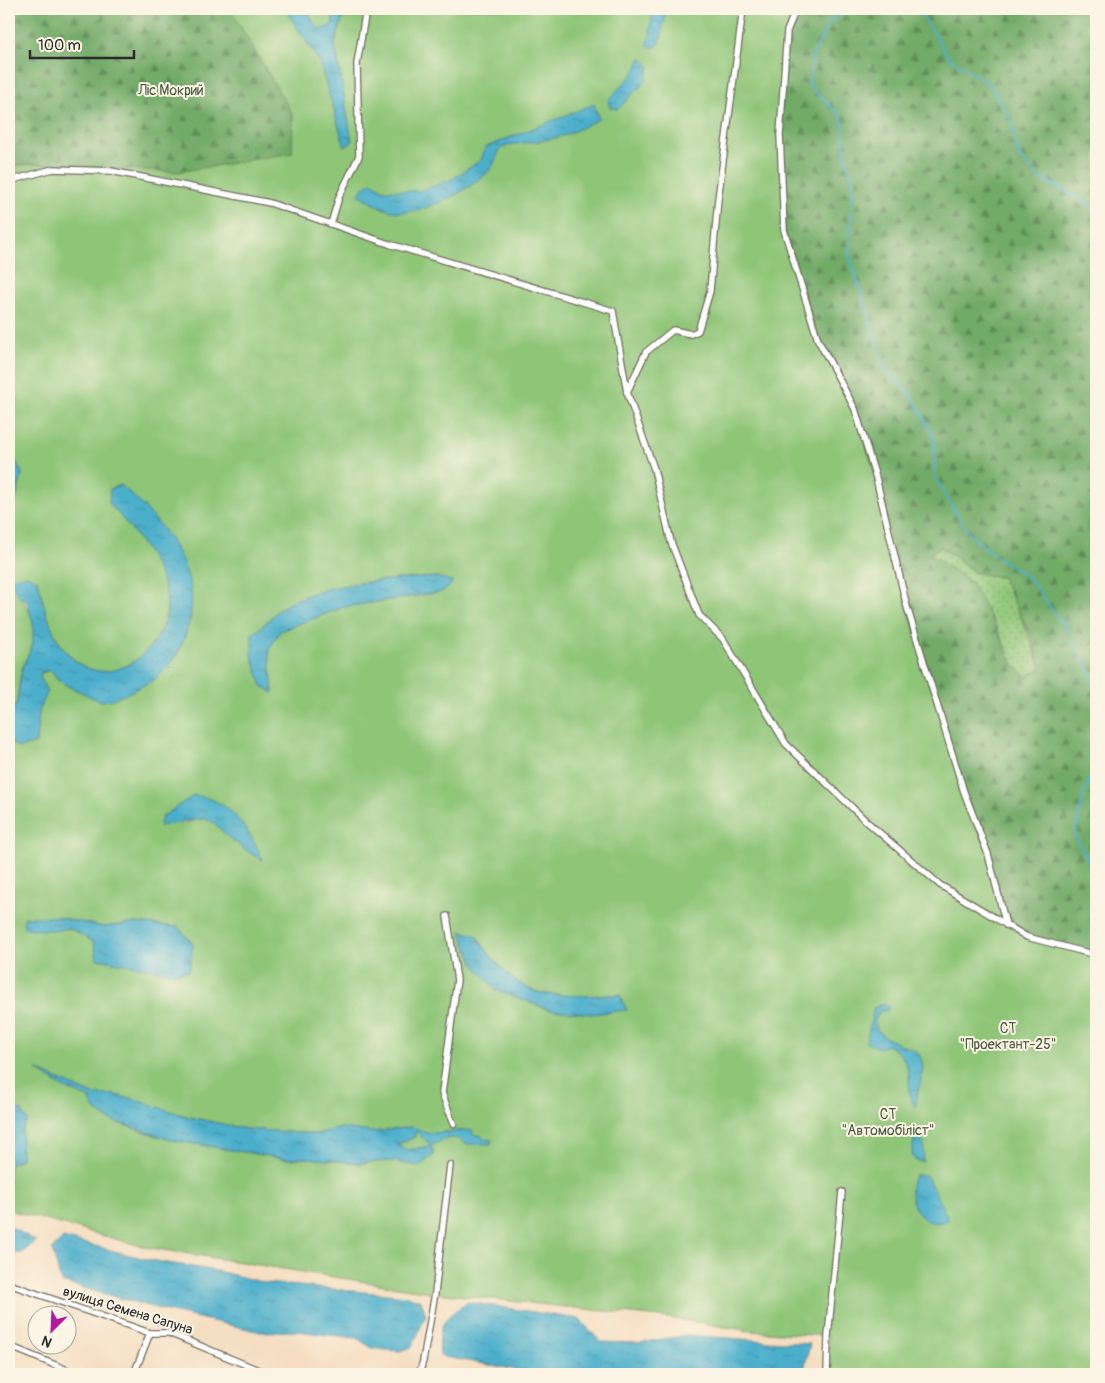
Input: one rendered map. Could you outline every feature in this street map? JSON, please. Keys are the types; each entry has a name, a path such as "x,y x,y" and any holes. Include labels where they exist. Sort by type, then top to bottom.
{"street":[{"path":"331,224 339,197 359,156 357,64 366,9"},
{"path":"627,392 646,352 673,330 692,334 698,331 710,291 718,199 743,9"},
{"path":"796,9 787,31 780,135 784,230 800,287 818,340 855,410 876,478 907,607 964,792 988,854 1006,925"},
{"path":"9,181 53,170 111,171 270,203 331,224 613,311 627,392 654,469 670,542 699,615 723,639 786,744 866,821 940,885 1027,937 1096,955"},
{"path":"447,916 457,980 442,1093 454,1124"},
{"path":"418,1374 423,1361 435,1293 450,1165"},
{"path":"827,1374 828,1336 842,1192"},
{"name":"вулиця Семена Сапуна","path":"9,1284 150,1333 169,1333 268,1374"},
{"path":"134,1374 150,1333"},
{"path":"9,1346 77,1374"}],"green space":[{"name":"Ліс Мокрий","path":"9,9 230,9 293,115 292,153 179,172 32,164 9,166"},
{"path":"230,9 285,9 288,12 319,61 345,147 352,142 335,44 345,9 796,9 787,31 780,135 784,230 818,340 855,409 876,478 907,607 964,792 988,854 1006,925 1027,937 1096,955 1096,1374 827,1374 828,1336 751,1331 669,1318 435,1293 145,1247 9,1210 9,1165 21,1159 22,1131 27,1120 9,1106 9,741 19,748 36,743 39,712 47,692 40,677 41,673 51,670 57,679 157,677 178,654 191,616 177,551 144,506 126,522 152,559 163,581 167,602 160,632 140,657 127,666 113,671 98,671 83,666 65,650 47,616 38,580 15,591 31,615 34,637 32,647 20,675 17,701 9,718 9,504 15,502 22,474 9,447 9,166 32,164 179,172 292,153 293,115","holes":["436,577 441,592 344,607 280,631 269,649 272,693 252,634 260,629 276,612 295,600 334,588 377,581","194,796 262,860 228,836 213,821 202,818 182,824 162,817","57,917 104,927 135,923 178,927 193,944 174,973 137,965 69,928 54,931","476,935 505,972 535,991 564,995 620,995 550,1010 496,990","42,1073 94,1095 114,1095 189,1117 246,1129 315,1134 342,1128 373,1132 412,1127 415,1137 395,1145 408,1150 431,1146 419,1166 390,1161 359,1163 307,1158 287,1159 171,1140 110,1120 95,1110 89,1099"]},
{"path":"307,9 335,9 332,25 321,30 313,22"},
{"path":"814,9 1079,9 1096,14 1096,955 1027,937 1006,925 784,230 780,135 787,31","holes":["941,547 976,573 1002,577 1030,635 1041,668 1027,677 1014,666 971,582 929,554"]},
{"path":"941,547 976,573 1002,577 1017,607 1041,668 1027,677 1013,663 996,626 986,610 929,553"}],"water":[{"path":"285,9 307,9 313,22 321,30 332,25 335,9 345,9 335,44 352,142 345,147 319,61"},
{"path":"653,9 665,9 666,12 660,43 654,48 648,45"},
{"path":"641,57 650,67 645,82 618,109 610,108 608,100 634,73"},
{"path":"594,104 599,119 559,137 501,148 490,170 480,179 458,193 433,205 409,212 398,212 383,208 359,195 363,188 372,182 384,190 419,191 451,180 481,160 486,147"},
{"path":"9,447 22,474 15,502 9,504"},
{"path":"121,485 152,516 178,552 189,580 191,593 190,619 186,633 175,657 158,677 110,700 102,701 64,684 51,670 41,672 40,677 47,692 39,712 36,743 19,748 9,741 9,718 17,702 22,668 33,644 33,622 27,603 15,591 11,578 26,575 38,580 47,616 58,640 73,659 83,666 98,671 113,670 128,665 141,656 161,631 166,616 167,601 160,575 136,536 109,503 110,489"},
{"path":"436,577 452,581 451,585 441,592 344,607 280,631 269,649 273,693 262,686 252,656 252,634 260,629 280,609 295,600 334,588 377,581"},
{"path":"194,795 215,801 232,812 250,836 263,860 245,850 208,820 159,826 162,817"},
{"path":"25,917 57,917 104,927 135,923 178,927 193,944 189,971 174,973 97,959 94,942 69,928 54,931 24,928 23,922"},
{"path":"460,931 476,935 505,972 535,991 546,994 574,996 620,995 627,1010 592,1014 550,1010 496,990 474,964"},
{"path":"884,1003 889,1007 887,1010 880,1011 876,1019 876,1027 880,1033 917,1052 921,1058 923,1072 916,1107 910,1095 908,1069 898,1052 887,1045 880,1048 866,1043 874,1008"},
{"path":"37,1070 93,1095 114,1095 130,1098 189,1117 246,1129 315,1134 342,1128 373,1132 412,1127 430,1133 472,1130 473,1135 481,1135 483,1139 492,1140 491,1144 465,1144 453,1138 444,1140 431,1146 434,1155 419,1166 390,1161 359,1163 307,1158 287,1159 171,1140 110,1120 95,1110 89,1099 61,1086","holes":["416,1131 431,1146 408,1150 396,1145 415,1137"]},
{"path":"9,1106 22,1111 27,1120 22,1131 21,1159 9,1165"},
{"path":"918,1131 924,1145 923,1162 915,1160 912,1154 915,1133"},
{"path":"915,1175 926,1175 948,1220 928,1221 915,1209 911,1191"},
{"path":"9,1226 36,1241 22,1253 9,1253"},
{"path":"63,1238 150,1260 217,1271 266,1283 407,1296 421,1301 426,1315 412,1347 400,1351 372,1348 357,1338 296,1331 261,1332 163,1310 61,1282 52,1249"},
{"path":"467,1302 579,1319 601,1342 640,1343 686,1335 810,1344 803,1374 534,1373 440,1356 440,1337 443,1324"}],"waterway":[{"path":"850,9 828,24 813,55 809,86 842,117 845,155 853,181 849,255 885,368 915,401 935,440 935,476 950,504 969,533 991,553 1029,578 1070,634 1093,678 1096,700"},
{"path":"917,9 920,10 949,58 988,83 1009,116 1019,157 1038,177 1086,202 1096,213"},
{"path":"1096,762 1084,793 1075,835 1093,871 1096,873"}],"park label":[{"name":"СТ \"Проектант-25\"","path":"1008,1036"},
{"name":"СТ \"Автомобіліст\"","path":"888,1122"}]}
